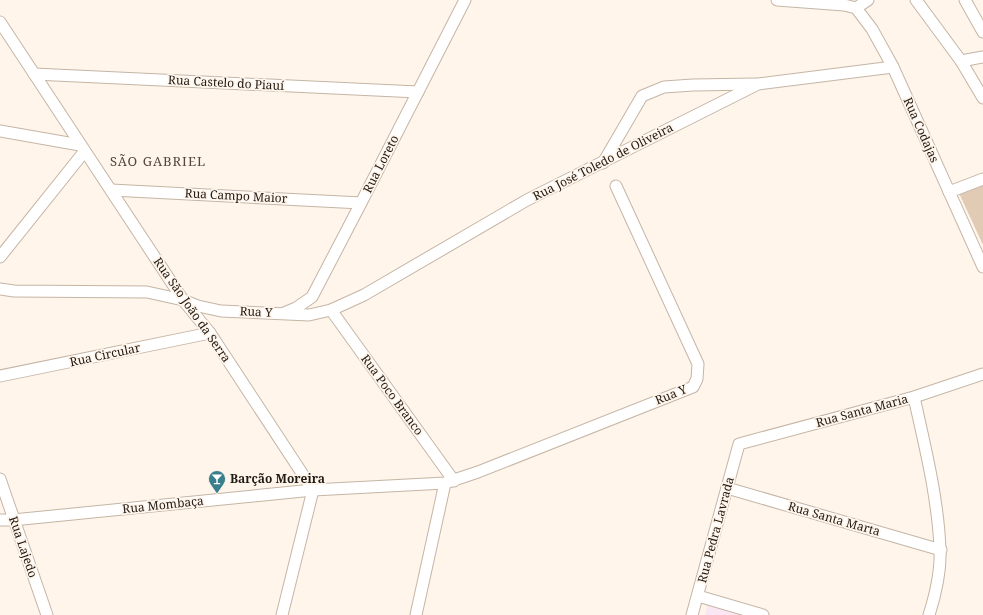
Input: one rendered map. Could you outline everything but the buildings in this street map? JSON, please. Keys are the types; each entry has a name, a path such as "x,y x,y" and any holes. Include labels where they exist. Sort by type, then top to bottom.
{"street":[{"name":"Rua Loreto","path":"282,314 296,308 312,297 465,0"},
{"path":"777,0 842,2 856,8 868,0"},
{"path":"916,0 961,60 983,98"},
{"path":"964,0 983,32"},
{"name":"Rua Codajas","path":"856,8 872,29 892,67 983,267"},
{"name":"Rua São João da Serra","path":"0,22 82,149 183,300 210,333 313,490"},
{"path":"961,60 983,57"},
{"name":"Rua José Toledo de Oliveira","path":"330,310 364,295 527,200 758,84 892,67"},
{"name":"Rua Castelo do Piauí","path":"34,74 418,92"},
{"path":"602,163 642,96 664,87 758,84"},
{"path":"0,131 82,149 0,257"},
{"path":"949,192 983,179"},
{"name":"Rua Y","path":"450,482 693,387 697,379 698,364 616,186"},
{"name":"Rua Campo Maior","path":"110,190 361,203"},
{"path":"0,289 14,291 147,292 183,300"},
{"name":"Rua Y","path":"183,300 198,306 221,311 309,315 330,310"},
{"name":"Rua Poco Branco","path":"330,310 450,482"},
{"name":"Rua Circular","path":"0,376 210,333"},
{"name":"Rua Santa Maria","path":"739,444 914,397 983,374"},
{"path":"914,397 933,484 941,550 937,585 928,615"},
{"name":"Rua Pedra Lavrada","path":"692,615 739,444"},
{"name":"Rua Lajedo","path":"0,479 47,615"},
{"path":"416,615 450,482"},
{"name":"Rua Mombaça","path":"0,520 14,520 313,490 450,482"},
{"name":"Rua Santa Marta","path":"727,488 941,550"},
{"path":"282,615 313,490"},
{"path":"698,596 763,615"}],"shaded area":[{"path":"983,183 983,245 958,191"},
{"path":"708,603 750,615 705,615"}],"place":[{"name":"Barção Moreira","path":"217,494"}],"district":[{"name":"SÃO GABRIEL","path":"158,161"}]}
